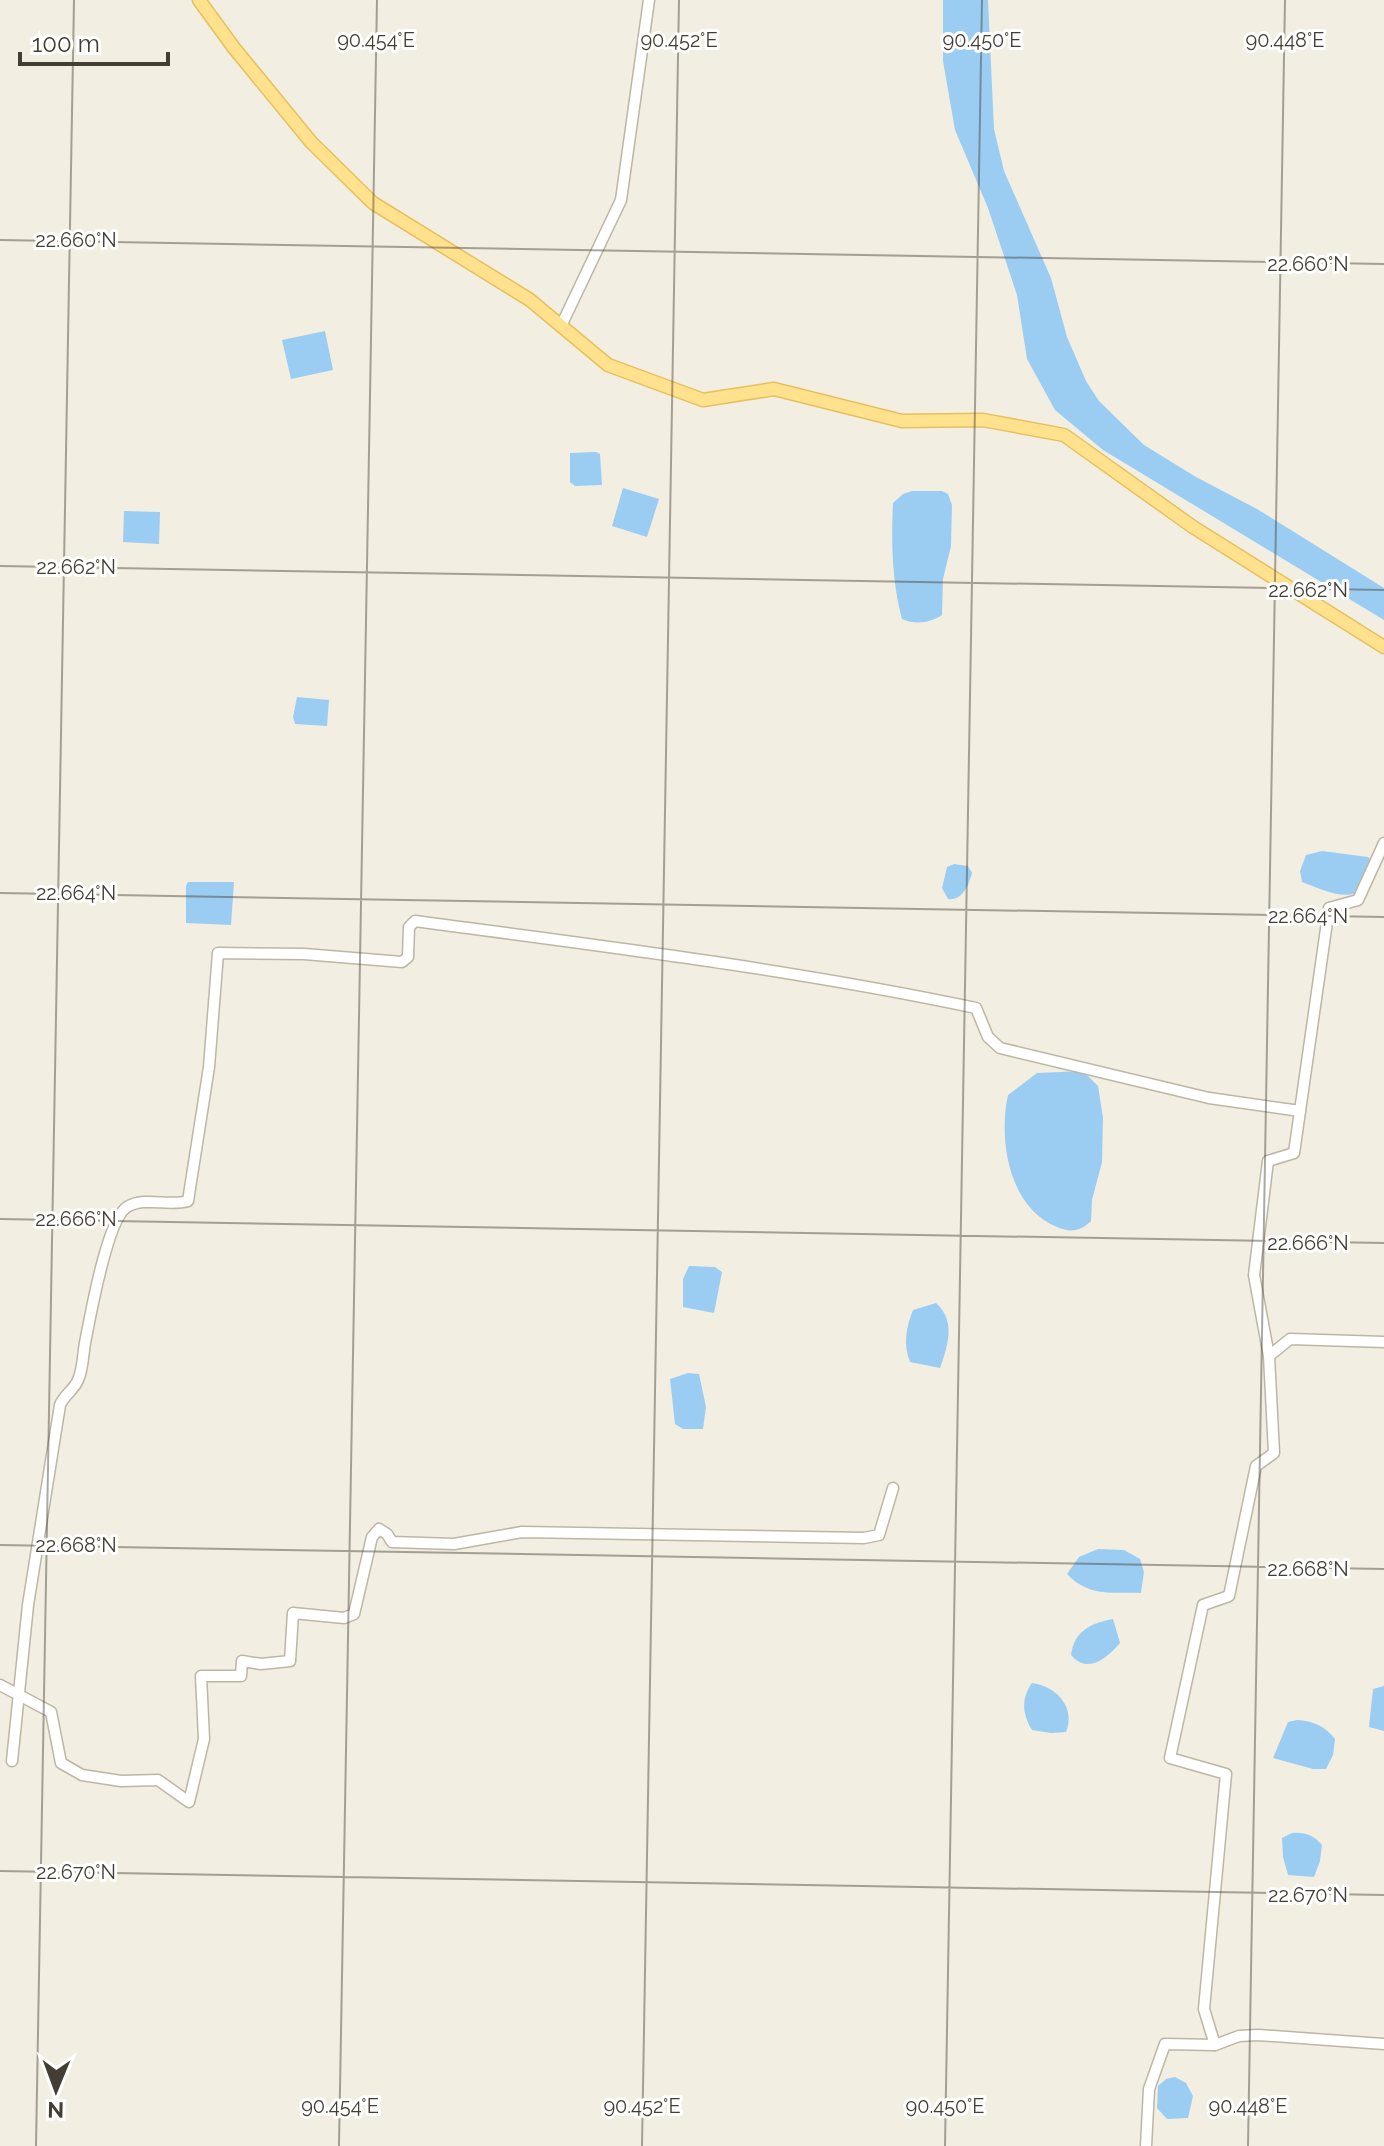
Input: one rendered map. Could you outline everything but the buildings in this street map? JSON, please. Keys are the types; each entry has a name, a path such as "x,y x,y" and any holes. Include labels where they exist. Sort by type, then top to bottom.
{"main road":[{"path":"199,0 311,142 373,203 530,300 608,365 703,400 774,389 902,421 983,420 1064,435 1193,527 1384,647"}],"street":[{"path":"561,326 621,200 649,0"},
{"path":"1215,2045 1204,2009 1226,1774 1170,1758 1203,1605 1229,1596 1256,1466 1274,1453 1269,1356 1254,1275 1268,1161 1294,1153 1329,908 1358,900 1384,843"},
{"path":"12,1761 28,1605 60,1405 78,1380 94,1295 115,1221 124,1208 139,1203 177,1204 188,1201 209,1067 218,953 304,954 402,962 408,957 409,927 415,921 715,963 976,1008 988,1037 1000,1048 1209,1098 1300,1111"},
{"path":"1269,1356 1290,1339 1384,1342"},
{"path":"0,1685 51,1712 61,1763 82,1775 109,1780 158,1780 189,1802 204,1739 201,1676 241,1676 242,1661 261,1664 290,1661 293,1613 344,1618 354,1614 372,1537 379,1529 392,1542 418,1545 454,1544 522,1532 864,1538 879,1535 893,1488"},
{"path":"1146,2146 1149,2089 1165,2044 1215,2045 1239,2036 1258,2035 1384,2044"}],"water":[{"path":"943,0 988,0 994,129 1004,171 1051,278 1067,337 1086,381 1099,401 1144,445 1257,509 1384,588 1384,620 1103,450 1055,410 1027,359 1017,295 988,208 955,130 943,61"},
{"path":"325,331 333,370 291,379 282,340"},
{"path":"570,453 600,454 602,485 575,486 570,482"},
{"path":"623,488 659,499 647,537 612,526"},
{"path":"912,491 942,491 948,494 952,505 951,546 943,579 942,615 922,622 902,619 893,561 893,503"},
{"path":"124,511 160,512 159,544 123,542"},
{"path":"297,697 329,700 327,726 295,724 293,717"},
{"path":"1322,851 1368,857 1372,861 1357,893 1336,894 1302,882 1300,871 1306,855"},
{"path":"954,864 968,866 972,873 961,895 948,899 942,888 947,867"},
{"path":"188,882 234,882 231,925 186,923"},
{"path":"1083,1071 1098,1086 1103,1118 1102,1162 1092,1200 1091,1221 1080,1229 1067,1230 1041,1218 1018,1189 1006,1152 1005,1113 1008,1095 1037,1073"},
{"path":"689,1266 715,1267 722,1272 714,1313 683,1307 683,1279"},
{"path":"936,1303 948,1325 948,1342 940,1368 910,1362 906,1343 913,1310"},
{"path":"688,1373 699,1374 706,1407 703,1429 683,1429 675,1424 670,1379"},
{"path":"1098,1549 1124,1550 1140,1559 1144,1572 1141,1593 1092,1590 1067,1574 1079,1557"},
{"path":"1113,1619 1120,1643 1109,1654 1091,1664 1077,1661 1071,1655 1080,1634 1098,1623"},
{"path":"1032,1683 1049,1688 1062,1699 1068,1714 1066,1732 1032,1730 1024,1706"},
{"path":"1384,1686 1384,1731 1369,1727 1373,1689"},
{"path":"1297,1720 1318,1725 1335,1739 1333,1755 1326,1769 1313,1769 1273,1758 1288,1722"},
{"path":"1292,1833 1308,1835 1322,1845 1314,1877 1288,1875 1282,1838"},
{"path":"1175,2077 1186,2083 1193,2096 1188,2118 1167,2119 1157,2108 1158,2086 1166,2079"}]}
